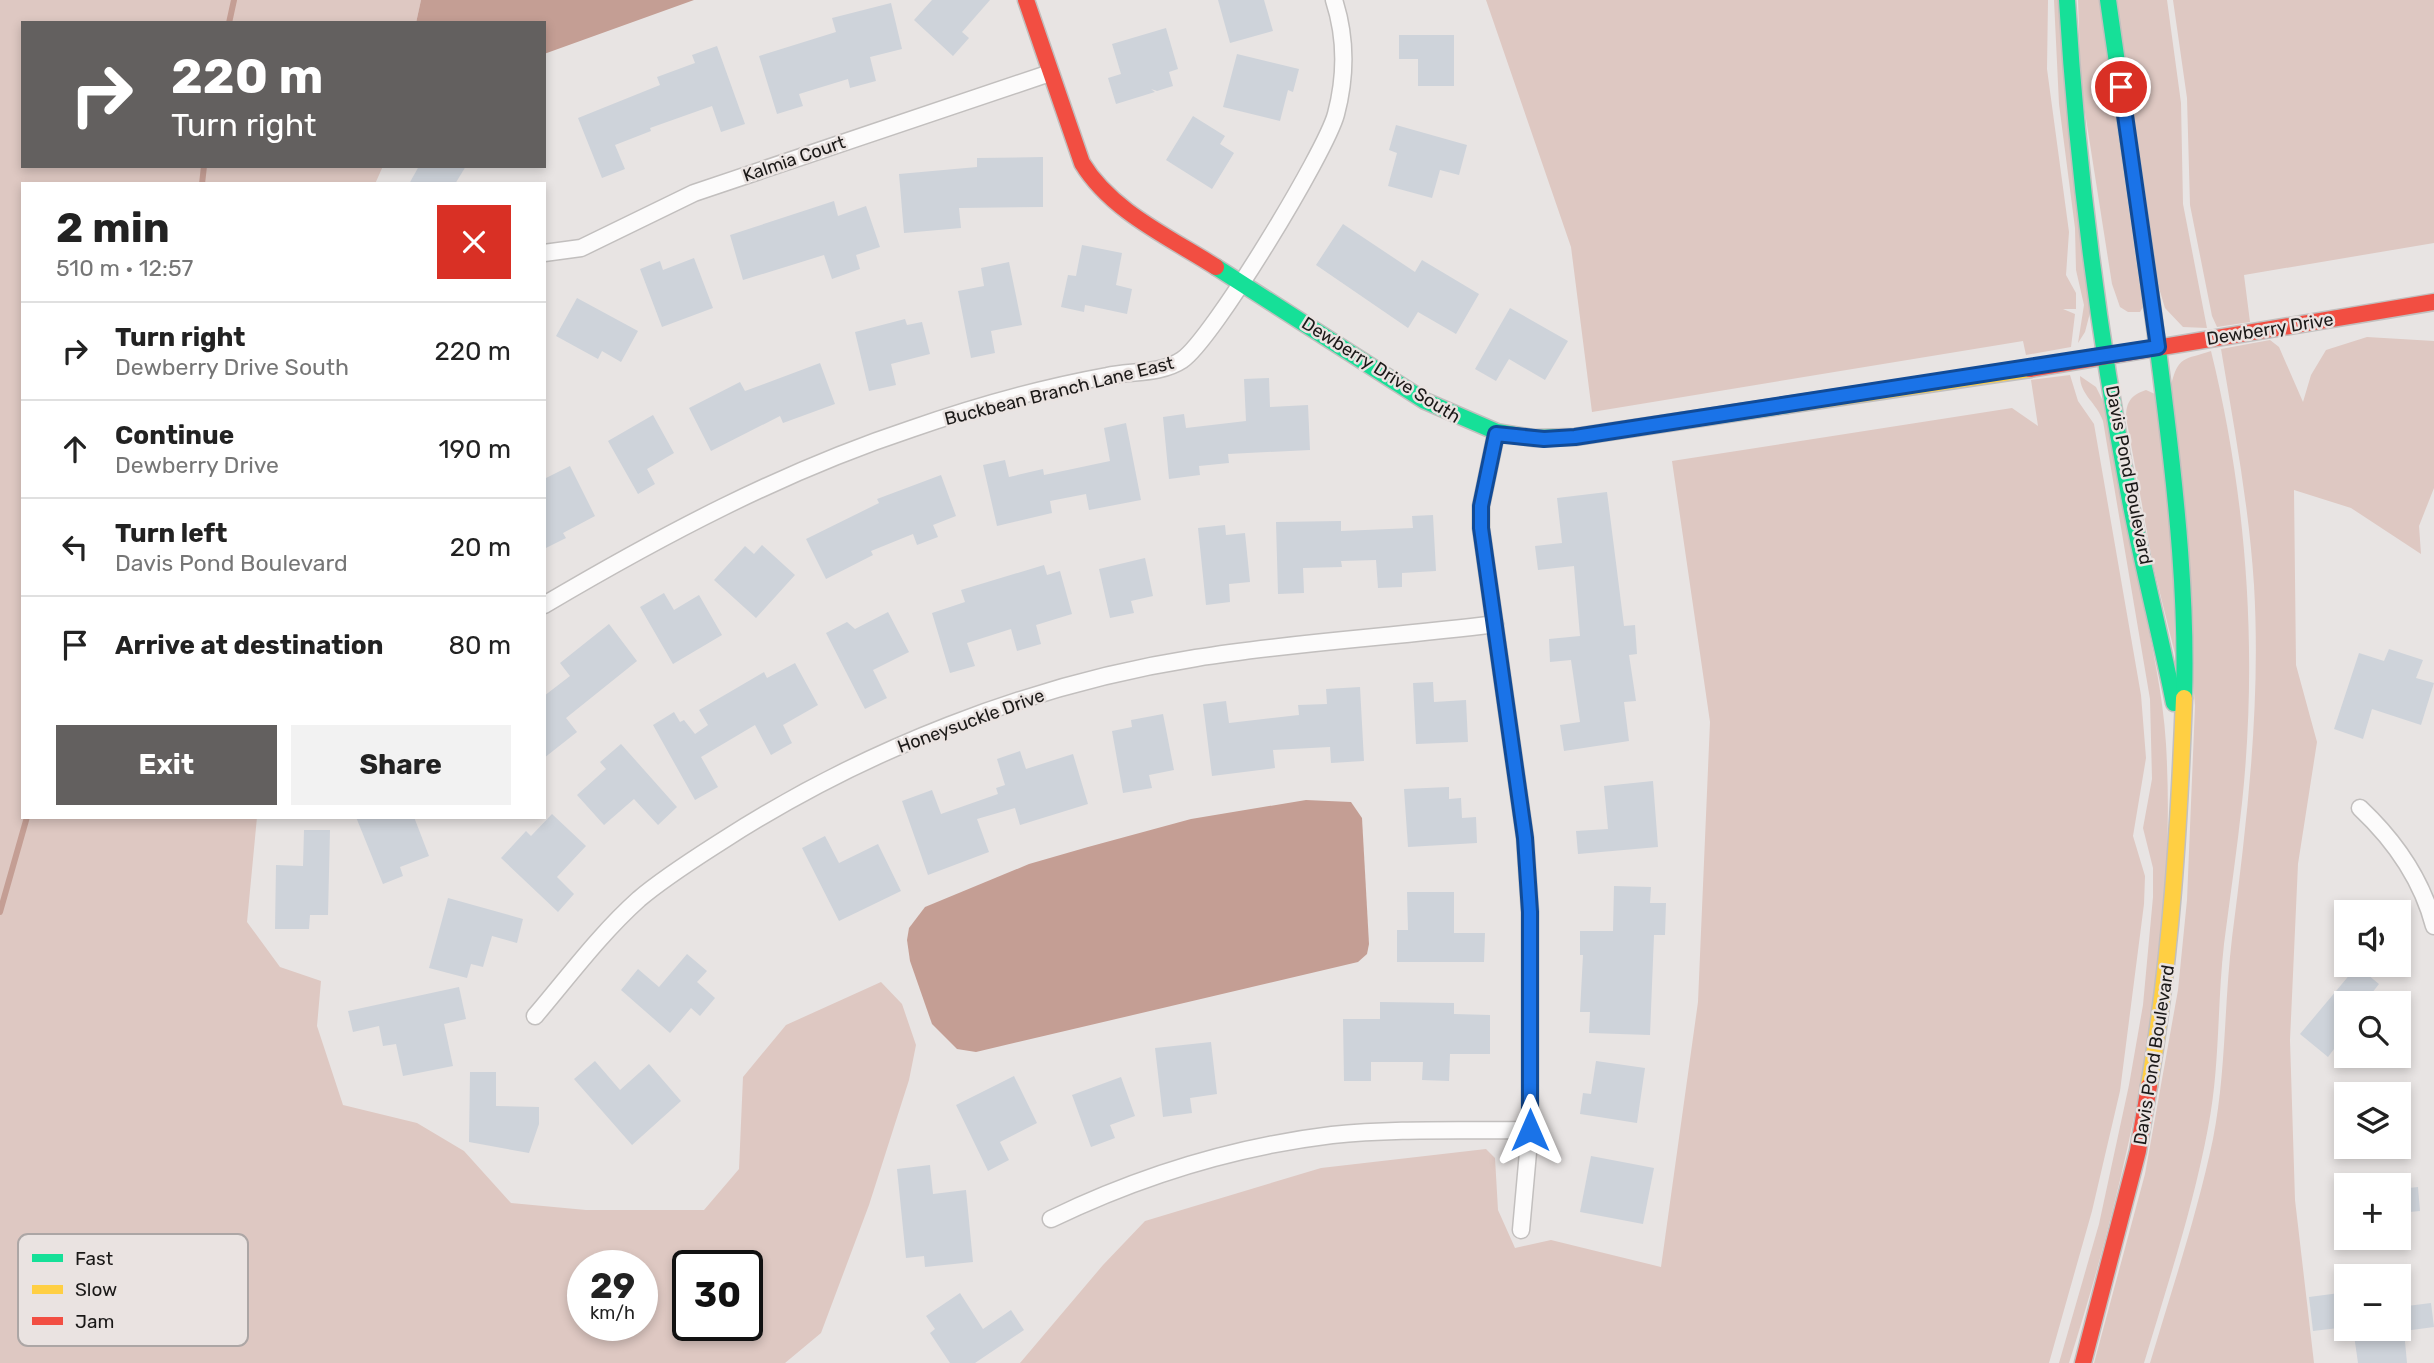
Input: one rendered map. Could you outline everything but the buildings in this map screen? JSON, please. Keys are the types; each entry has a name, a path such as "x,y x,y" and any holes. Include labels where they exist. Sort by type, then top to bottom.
{"street":[{"name":"Dewberry Drive South","path":"1026,0 1082,163 1094,183 1110,199 1424,401 1462,421 1496,434 1544,439 1575,437 2107,358"},
{"name":"Buckbean Branch Lane East","path":"546,604 712,510 897,433 1018,397 1107,376 1165,368 1180,362 1192,352 1240,282 1315,163 1335,116 1343,52 1334,0"},
{"name":"Davis Pond Boulevard","path":"2067,0 2078,168 2107,358 2130,496 2181,740"},
{"name":"Davis Pond Boulevard","path":"2082,1363 2126,1203 2157,1047 2172,940 2185,654 2179,530 2158,347 2108,0"},
{"name":"Kalmia Court","path":"546,253 581,248 694,193 1050,73"},
{"name":"Dewberry Drive","path":"2107,358 2158,347 2434,302"},
{"path":"1496,434 1481,506 1481,528 1527,862 1530,912 1530,1130 1521,1230"},
{"name":"Honeysuckle Drive","path":"535,1016 605,932 674,872 804,793 887,752 950,726 1037,696 1193,658 1495,624"},
{"path":"2360,808 2400,853 2418,882 2434,926"},
{"path":"1051,1219 1152,1176 1221,1156 1277,1144 1391,1131 1530,1130"}],"shaded area":[{"path":"0,0 421,0 416,21 21,21 21,168 382,168 376,182 21,182 21,819 257,819 247,922 280,967 321,981 317,1026 343,1105 417,1123 464,1151 511,1203 586,1210 704,1210 739,1169 743,1077 786,1025 881,982 902,1004 916,1045 909,1080 869,1205 821,1333 785,1363 0,1363"},
{"path":"421,0 694,0 546,53 546,21 416,21"},
{"path":"1486,0 2048,0 2047,69 2069,232 2066,275 2076,293 2076,309 2063,309 2075,314 2071,347 2026,355 2023,341 1592,412 1571,247"},
{"path":"2054,0 2058,0 2091,309 2085,332 2078,343 2084,305 2076,270 2075,228 2059,104"},
{"path":"2078,0 2099,0 2143,307 2140,312 2128,312 2120,307 2112,284 2081,87"},
{"path":"2113,0 2167,0 2181,103 2183,204 2207,328 2183,327 2165,308 2159,288"},
{"path":"2173,0 2434,0 2434,243 2244,275 2250,322 2217,327 2212,316 2190,205 2187,98"},
{"path":"2367,337 2434,341 2434,488 2419,526 2421,554 2351,508 2294,490 2296,665 2317,742 2298,864 2290,1040 2295,1200 2314,1363 2150,1363 2200,1196 2213,1139 2223,1064 2229,963 2251,762 2256,674 2252,555 2221,349 2270,340 2279,347 2303,402 2311,375 2326,350"},
{"path":"2211,351 2233,462 2241,519 2249,633 2247,746 2224,944 2215,1083 2195,1188 2144,1363 2094,1363 2145,1174 2178,990 2187,900 2195,706 2171,386 2177,369 2184,360"},
{"path":"2070,375 2078,401 2094,424 2141,695 2146,758 2133,836 2145,876 2144,904 2120,1091 2092,1211 2049,1363 1020,1363 1103,1265 1145,1221 1321,1168 1486,1149 1495,1158 1498,1210 1515,1248 1551,1240 1661,1267 1698,1002 1710,722 1672,461 2012,408 2038,426 2031,380"},
{"path":"2080,376 2096,387 2105,405 2160,688 2165,725 2168,822 2165,900 2157,979 2130,1136 2112,1213 2069,1363 2059,1363 2099,1224 2129,1085 2143,1005 2153,897 2153,868 2143,828 2152,779 2150,699 2103,421 2083,389"},
{"path":"2146,390 2155,394 2172,522 2175,654 2153,565 2126,417 2130,400"},
{"path":"1306,800 1351,802 1362,818 1369,944 1367,954 1358,962 976,1052 957,1049 932,1024 910,961 907,940 909,928 925,907 1029,864 1088,847 1191,819"}],"waterway":[{"path":"229,21 234,0"},
{"path":"202,182 204,168"},
{"path":"0,912 26,819"}],"traffic: fast":[{"path":"2067,0 2083,186 2108,372 2134,521 2174,703"},
{"path":"2108,0 2152,305 2173,479 2182,589 2184,698"},
{"path":"1216,267 1425,401 1497,432 1533,438 1575,437 1787,405"}],"traffic: slow":[{"path":"1787,405 2030,369"},
{"path":"2149,1086 2173,893 2184,698"}],"traffic: jam":[{"path":"1026,0 1082,163 1094,180 1142,222 1216,267"},
{"path":"2030,369 2434,302"},
{"path":"2083,1363 2138,1151 2149,1086"}],"route":[{"path":"1530,1130 1530,912 1525,838 1481,528 1481,506 1496,434 1544,439 1575,437 2107,358 2158,347 2121,87"}]}
